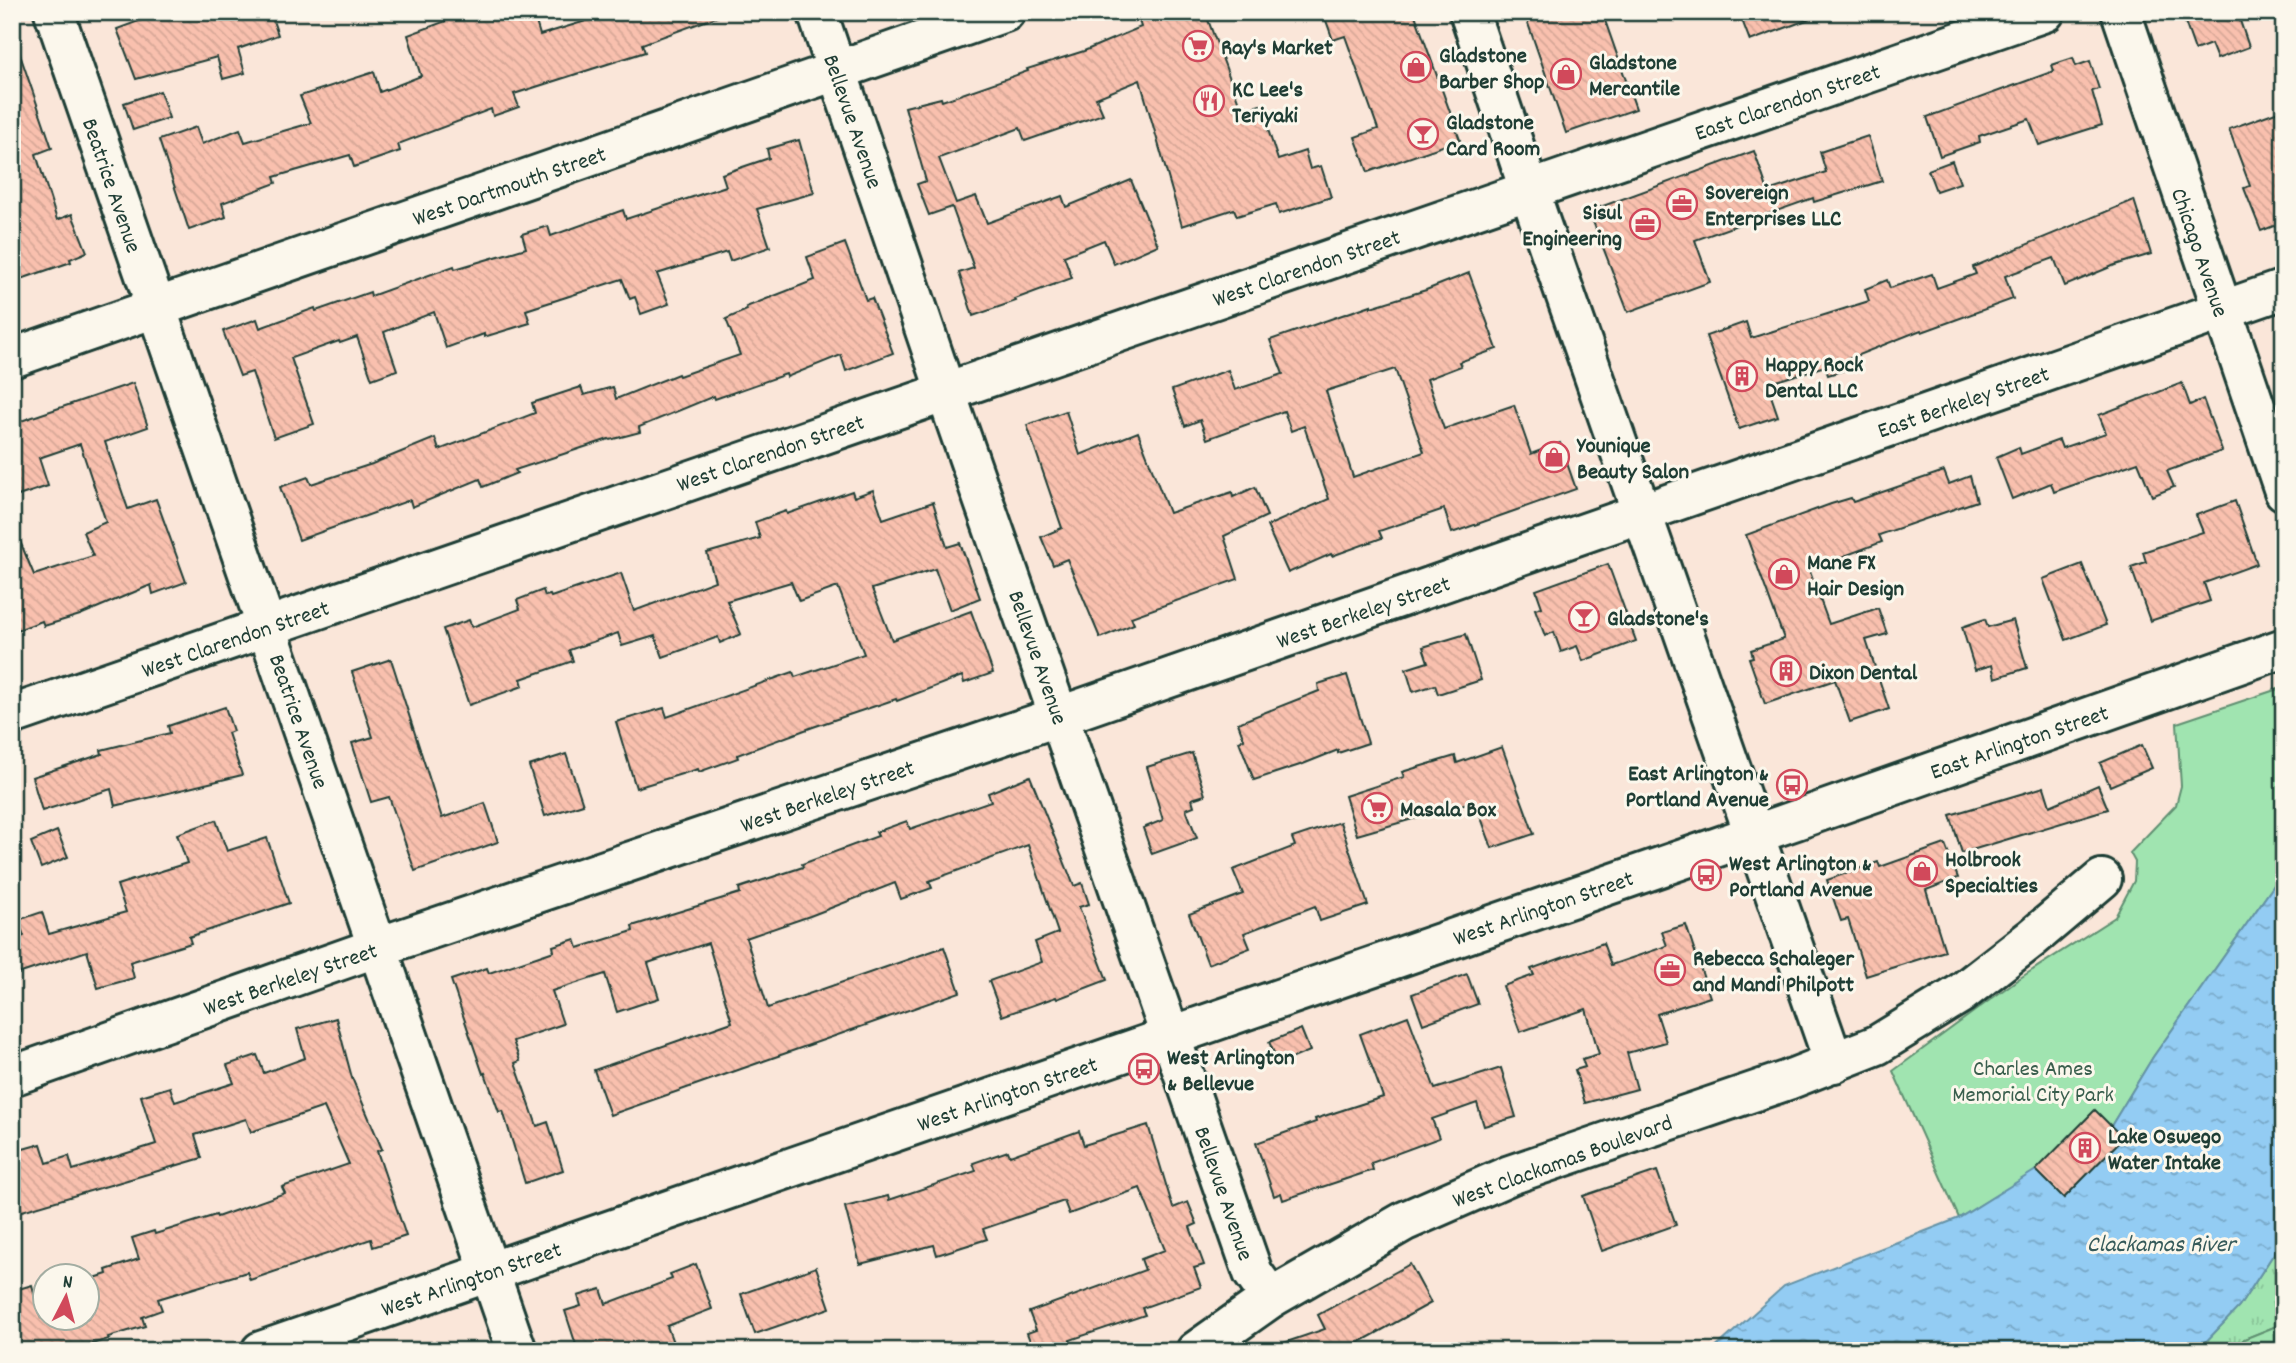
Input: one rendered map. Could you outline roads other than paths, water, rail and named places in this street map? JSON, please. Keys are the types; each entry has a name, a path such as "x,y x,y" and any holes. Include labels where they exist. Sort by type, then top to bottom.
{"street":[{"name":"Beatrice Avenue","path":"54,12 517,1351"},
{"name":"Bellevue Avenue","path":"817,12 945,391 1253,1273 1271,1297"},
{"name":"West Dartmouth Street","path":"12,358 1005,12"},
{"path":"1469,12 1834,1063"},
{"name":"East Clarendon Street","path":"1529,190 1646,152 1671,141 2045,12"},
{"name":"Chicago Avenue","path":"2121,12 2284,491"},
{"name":"West Clarendon Street","path":"12,715 1529,190"},
{"name":"East Berkeley Street","path":"1642,514 2284,289"},
{"name":"West Berkeley Street","path":"12,1076 378,947 1060,716 1642,514"},
{"name":"East Arlington Street","path":"1753,834 2284,648"},
{"name":"West Arlington Street","path":"261,1351 1753,834"},
{"name":"West Clackamas Boulevard","path":"1196,1351 1271,1297 1405,1221 1510,1175 1834,1063 1873,1047 1936,1011 2031,939 2102,879"}],"water":[{"name":"Clackamas River","path":"2284,871 2284,1238 2239,1307 2197,1351 1712,1351 1784,1286 1959,1218 2036,1170 2064,1198 2123,1138 2111,1126 2153,1057"}],"place":[{"name":"Ray's Market","path":"1198,46"},
{"name":"Gladstone Barber Shop","path":"1416,67"},
{"name":"Gladstone Mercantile","path":"1566,74"},
{"name":"KC Lee's Teriyaki","path":"1209,101"},
{"name":"Gladstone Card Room","path":"1423,134"},
{"name":"Sovereign Enterprises LLC","path":"1682,204"},
{"name":"Sisul Engineering","path":"1645,224"},
{"name":"Happy Rock Dental LLC","path":"1742,376"},
{"name":"Younique Beauty Salon","path":"1554,457"},
{"name":"Mane FX Hair Design","path":"1784,574"},
{"name":"Gladstone's","path":"1584,617"},
{"name":"Dixon Dental","path":"1786,671"},
{"name":"East Arlington & Portland Avenue","path":"1792,785"},
{"name":"Masala Box","path":"1377,808"},
{"name":"Holbrook Specialties","path":"1922,871"},
{"name":"West Arlington & Portland Avenue","path":"1706,875"},
{"name":"Rebecca Schaleger and Mandi Philpott","path":"1670,970"},
{"name":"West Arlington & Bellevue","path":"1144,1069"},
{"name":"Lake Oswego Water Intake","path":"2085,1148"}],"park label":[{"name":"Charles Ames Memorial City Park","path":"2033,1080"}]}
